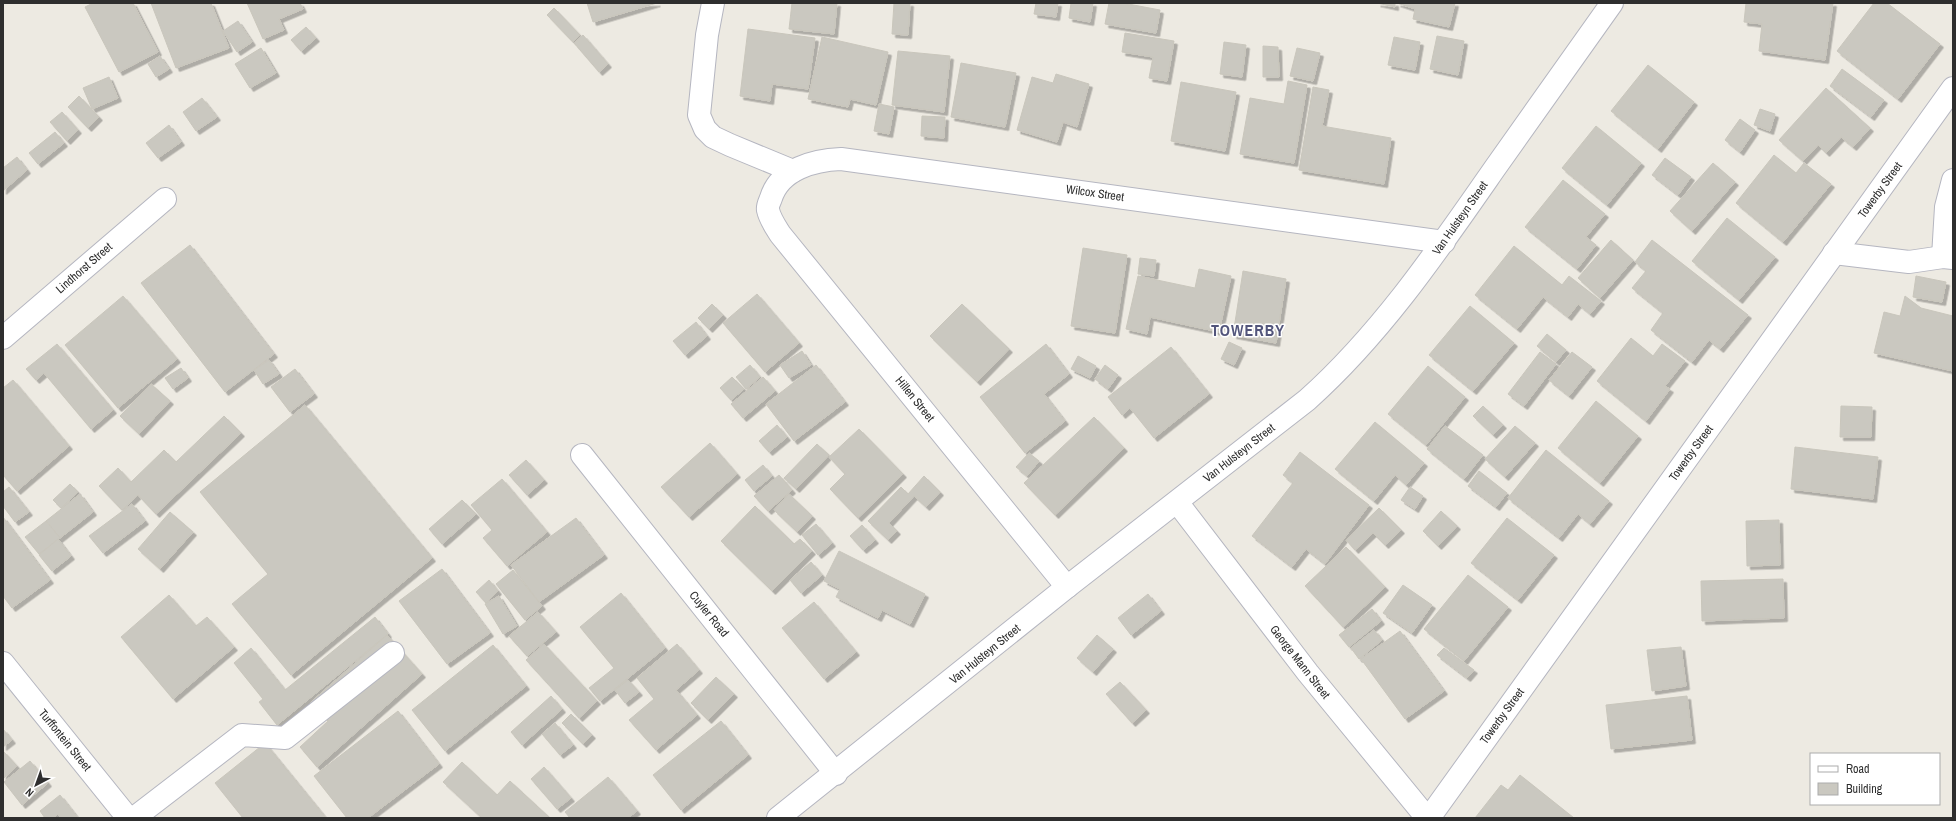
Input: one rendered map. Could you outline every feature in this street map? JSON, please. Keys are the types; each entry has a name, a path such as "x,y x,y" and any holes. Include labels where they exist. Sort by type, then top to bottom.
{"street":[{"path":"713,3 707,35 699,115 705,129 713,137 793,171"},
{"name":"Van Hulsteyn Street","path":"778,818 836,774 1067,588 1307,400 1335,375 1389,313 1444,242 1612,3"},
{"name":"Towerby Street","path":"1428,818 1953,88"},
{"name":"Wilcox Street","path":"768,208 772,194 780,181 793,171 808,164 823,160 841,159 1444,242"},
{"path":"1834,254 1909,262 1948,258 1946,207 1953,180"},
{"name":"Lindhorst Street","path":"3,338 165,199"},
{"name":"Hillen Street","path":"768,208 772,222 780,234 1067,588"},
{"name":"Cuyler Road","path":"582,454 836,774"},
{"name":"George Mann Street","path":"1177,502 1308,672 1428,818"},
{"path":"134,818 242,735 285,738 393,654"},
{"name":"Turffontein Street","path":"3,663 128,818"}],"building":[{"path":"93,3 133,3 158,52 119,72 85,7"},
{"path":"151,3 211,3 229,48 176,68"},
{"path":"247,3 300,3 303,9 279,19 284,30 263,39"},
{"path":"587,3 657,3 593,22"},
{"path":"792,3 837,3 834,34 789,29"},
{"path":"894,3 910,3 908,35 892,34"},
{"path":"1036,3 1058,3 1056,17 1034,14"},
{"path":"1071,3 1093,3 1090,22 1069,18"},
{"path":"1109,3 1123,3 1160,10 1156,33 1105,24"},
{"path":"1377,3 1395,3 1395,7"},
{"path":"1397,3 1455,3 1449,27 1413,19 1415,9"},
{"path":"1746,3 1833,3 1825,60 1759,51 1762,24 1744,22"},
{"path":"1874,3 1887,3 1940,44 1898,99 1837,51"},
{"path":"554,8 580,35 573,42 547,15"},
{"path":"238,21 252,42 237,52 223,31"},
{"path":"306,27 316,38 301,51 291,40"},
{"path":"748,29 815,38 808,89 772,84 770,101 740,96"},
{"path":"1125,33 1174,41 1167,81 1149,78 1153,57 1122,52"},
{"path":"583,35 608,64 599,72 574,43"},
{"path":"1437,36 1464,41 1458,75 1430,69"},
{"path":"822,37 888,52 876,105 850,99 848,107 808,99"},
{"path":"1394,37 1420,42 1415,70 1388,65"},
{"path":"1224,42 1246,45 1242,77 1220,74"},
{"path":"1263,46 1278,47 1279,77 1263,77"},
{"path":"261,48 276,73 250,88 235,64"},
{"path":"1297,48 1320,53 1313,81 1290,76"},
{"path":"898,51 950,56 944,112 892,105"},
{"path":"160,56 169,69 156,77 148,64"},
{"path":"961,63 1016,73 1005,127 951,117"},
{"path":"1648,65 1694,102 1658,149 1611,111"},
{"path":"1842,69 1884,100 1871,117 1830,86"},
{"path":"1056,74 1089,84 1077,127 1063,122 1057,142 1017,130 1032,77 1053,83"},
{"path":"109,77 118,98 92,109 83,88"},
{"path":"1288,81 1307,85 1294,163 1240,154 1250,98 1284,104"},
{"path":"1181,82 1236,92 1225,151 1171,141"},
{"path":"1313,87 1329,90 1322,126 1391,138 1384,184 1299,170"},
{"path":"1826,88 1870,128 1853,147 1841,137 1826,153 1818,145 1803,161 1779,140"},
{"path":"79,96 99,117 88,128 68,107"},
{"path":"202,98 217,117 196,131 183,112"},
{"path":"879,104 894,107 889,134 874,131"},
{"path":"1760,109 1775,114 1770,131 1754,125"},
{"path":"62,112 78,130 67,141 50,122"},
{"path":"922,116 945,117 944,138 921,136"},
{"path":"1740,119 1755,130 1740,152 1725,140"},
{"path":"169,125 181,142 158,158 146,143"},
{"path":"1596,126 1641,163 1607,205 1562,168"},
{"path":"55,132 64,143 38,164 29,153"},
{"path":"1774,155 1796,173 1804,163 1831,184 1783,242 1736,203"},
{"path":"17,157 27,170 3,191 3,168"},
{"path":"1665,158 1691,177 1678,195 1652,175"},
{"path":"1713,163 1735,182 1692,231 1670,211"},
{"path":"1563,180 1605,214 1586,237 1596,245 1577,269 1525,227"},
{"path":"1727,218 1775,257 1739,300 1692,261"},
{"path":"1611,240 1633,260 1600,298 1578,278"},
{"path":"1652,240 1748,315 1720,349 1709,340 1692,362 1651,330 1663,313 1632,288 1646,271 1635,262"},
{"path":"190,245 274,354 225,392 141,283"},
{"path":"1514,246 1562,285 1569,276 1601,301 1590,314 1578,304 1568,317 1543,297 1517,329 1475,295"},
{"path":"1083,248 1127,255 1115,333 1071,326"},
{"path":"1140,258 1156,260 1154,276 1138,274"},
{"path":"1199,269 1231,276 1219,332 1150,317 1147,334 1126,329 1138,276 1195,288"},
{"path":"1243,271 1286,279 1276,343 1233,335"},
{"path":"1916,276 1946,282 1942,302 1913,297"},
{"path":"757,294 799,343 765,372 723,323"},
{"path":"123,296 177,359 118,408 65,345"},
{"path":"1905,296 1921,308 1953,316 1953,371 1874,353 1884,312 1900,316"},
{"path":"712,304 723,315 709,329 698,318"},
{"path":"962,304 1009,349 977,382 930,336"},
{"path":"1470,306 1514,343 1473,391 1429,355"},
{"path":"696,322 707,336 685,355 673,341"},
{"path":"1547,334 1566,350 1556,362 1537,346"},
{"path":"1631,338 1653,356 1662,344 1685,361 1665,386 1670,389 1646,421 1597,381"},
{"path":"1229,342 1242,348 1234,365 1221,359"},
{"path":"57,344 113,410 91,429 44,373 36,380 26,369"},
{"path":"1046,344 1069,374 1044,394 1065,421 1025,453 980,397"},
{"path":"1171,347 1209,394 1154,438 1130,408 1122,415 1108,397"},
{"path":"802,351 811,365 789,378 780,365"},
{"path":"1540,352 1556,364 1524,406 1508,394"},
{"path":"1572,352 1592,367 1569,396 1549,380"},
{"path":"1078,356 1096,366 1090,378 1071,369"},
{"path":"269,360 279,374 263,384 254,370"},
{"path":"750,365 760,377 746,389 736,377"},
{"path":"816,365 845,402 794,441 766,404"},
{"path":"1105,365 1118,375 1108,389 1095,379"},
{"path":"1428,366 1465,397 1426,445 1388,414"},
{"path":"181,368 188,378 173,389 165,378"},
{"path":"295,369 314,394 290,412 271,387"},
{"path":"732,377 744,389 731,400 720,388"},
{"path":"763,377 775,391 743,418 731,404"},
{"path":"13,380 69,446 17,491 3,475 3,388"},
{"path":"151,384 170,401 139,434 120,416"},
{"path":"1596,401 1638,436 1600,483 1558,448"},
{"path":"305,405 432,558 291,675 232,604 268,574 200,492"},
{"path":"1483,406 1503,425 1493,435 1473,416"},
{"path":"1841,406 1872,407 1871,437 1840,437"},
{"path":"224,416 241,433 156,514 138,495 122,510 99,486 118,468 131,482 164,450 176,462"},
{"path":"1094,417 1124,448 1055,515 1024,483"},
{"path":"1375,422 1424,463 1406,485 1395,475 1374,501 1335,469"},
{"path":"777,425 787,437 769,452 759,441"},
{"path":"1445,426 1483,455 1464,479 1427,449"},
{"path":"1515,426 1535,443 1505,477 1485,459"},
{"path":"859,429 903,474 858,518 830,489 845,474 829,457"},
{"path":"710,443 737,474 689,517 661,487"},
{"path":"817,444 829,455 796,489 784,478"},
{"path":"1795,447 1878,457 1873,499 1791,489"},
{"path":"1546,450 1609,501 1590,524 1578,514 1559,538 1508,498"},
{"path":"1300,452 1369,505 1325,564 1306,549 1292,567 1252,536 1293,483 1283,475"},
{"path":"1029,453 1039,461 1027,476 1016,467"},
{"path":"526,460 544,480 527,495 509,475"},
{"path":"763,465 772,476 754,491 745,480"},
{"path":"1479,471 1507,493 1496,507 1468,486"},
{"path":"779,475 792,490 768,511 754,496"},
{"path":"924,476 940,492 926,507 914,496 889,523 897,531 888,540 868,521 901,487 908,494"},
{"path":"502,479 547,532 507,566 483,538 492,530 471,505"},
{"path":"70,484 78,492 61,508 53,500"},
{"path":"9,487 29,512 15,522 3,506 3,492"},
{"path":"1410,487 1423,496 1415,509 1401,500"},
{"path":"80,494 93,512 60,538 46,521"},
{"path":"789,494 812,516 797,532 774,510"},
{"path":"462,500 476,514 442,544 429,529"},
{"path":"132,504 145,521 103,553 89,536"},
{"path":"755,506 794,544 800,539 812,551 772,591 721,541"},
{"path":"1379,508 1401,530 1385,545 1373,533 1355,550 1346,540"},
{"path":"1441,511 1457,526 1438,546 1423,531"},
{"path":"170,512 193,532 160,569 138,549"},
{"path":"3,517 50,580 12,608 3,596"},
{"path":"576,518 604,555 539,602 511,565"},
{"path":"1507,518 1554,555 1518,600 1471,563"},
{"path":"1779,520 1780,565 1747,566 1746,521"},
{"path":"46,521 60,538 39,554 25,537"},
{"path":"816,524 832,543 818,555 802,535"},
{"path":"862,525 875,540 863,550 850,536"},
{"path":"58,539 71,556 52,571 39,555"},
{"path":"1346,547 1385,587 1343,627 1305,586"},
{"path":"839,551 925,594 910,624 882,610 878,618 836,597 840,589 824,581"},
{"path":"811,562 822,575 801,593 790,580"},
{"path":"442,569 490,633 447,664 399,601"},
{"path":"513,570 542,606 525,620 496,584"},
{"path":"1468,575 1508,607 1464,661 1424,629"},
{"path":"1783,579 1784,618 1702,621 1701,581"},
{"path":"489,580 498,591 486,603 476,592"},
{"path":"1403,585 1432,605 1412,633 1383,613"},
{"path":"621,593 665,648 600,701 589,688 614,668 580,627"},
{"path":"1148,594 1161,611 1131,635 1118,618"},
{"path":"169,595 196,626 207,617 234,647 173,699 121,637"},
{"path":"499,596 517,626 503,634 485,604"},
{"path":"814,602 856,652 824,679 782,628"},
{"path":"1372,609 1381,621 1349,647 1339,635"},
{"path":"538,612 556,632 527,656 509,636"},
{"path":"375,617 388,634 277,725 259,702 263,699 234,663 251,648 285,690"},
{"path":"1374,630 1382,640 1359,659 1351,648"},
{"path":"1400,631 1444,691 1405,719 1361,659"},
{"path":"387,635 422,674 317,767 300,747 328,721 311,702"},
{"path":"1097,635 1113,649 1093,672 1077,658"},
{"path":"544,644 597,701 579,718 526,660"},
{"path":"677,644 699,670 676,690 697,715 656,750 629,720 654,699 637,678"},
{"path":"493,645 526,686 445,751 412,710"},
{"path":"1681,647 1686,686 1652,691 1647,650"},
{"path":"1444,648 1474,670 1467,678 1437,655"},
{"path":"716,677 734,694 708,720 691,703"},
{"path":"628,680 639,692 625,703 615,690"},
{"path":"1120,682 1146,710 1132,723 1106,694"},
{"path":"551,696 562,709 522,745 511,732"},
{"path":"1687,696 1692,740 1611,749 1606,705"},
{"path":"398,711 439,764 368,818 347,818 314,776"},
{"path":"571,714 592,735 583,744 562,723"},
{"path":"721,721 748,755 681,810 653,775"},
{"path":"555,723 573,745 560,755 542,734"},
{"path":"3,729 12,740 3,747"},
{"path":"265,743 326,818 243,818 215,783"},
{"path":"3,751 17,766 3,779"},
{"path":"30,761 48,783 22,805 4,782"},
{"path":"462,762 497,795 510,781 550,818 482,818 443,782"},
{"path":"544,767 571,798 557,809 531,779"},
{"path":"1520,775 1574,818 1475,818 1501,785 1508,790"},
{"path":"608,777 637,811 628,818 570,818 565,812"},
{"path":"60,795 78,818 61,818 58,814 54,818 45,818 40,811"}],"district":[{"name":"TOWERBY","path":"1248,330"}]}
